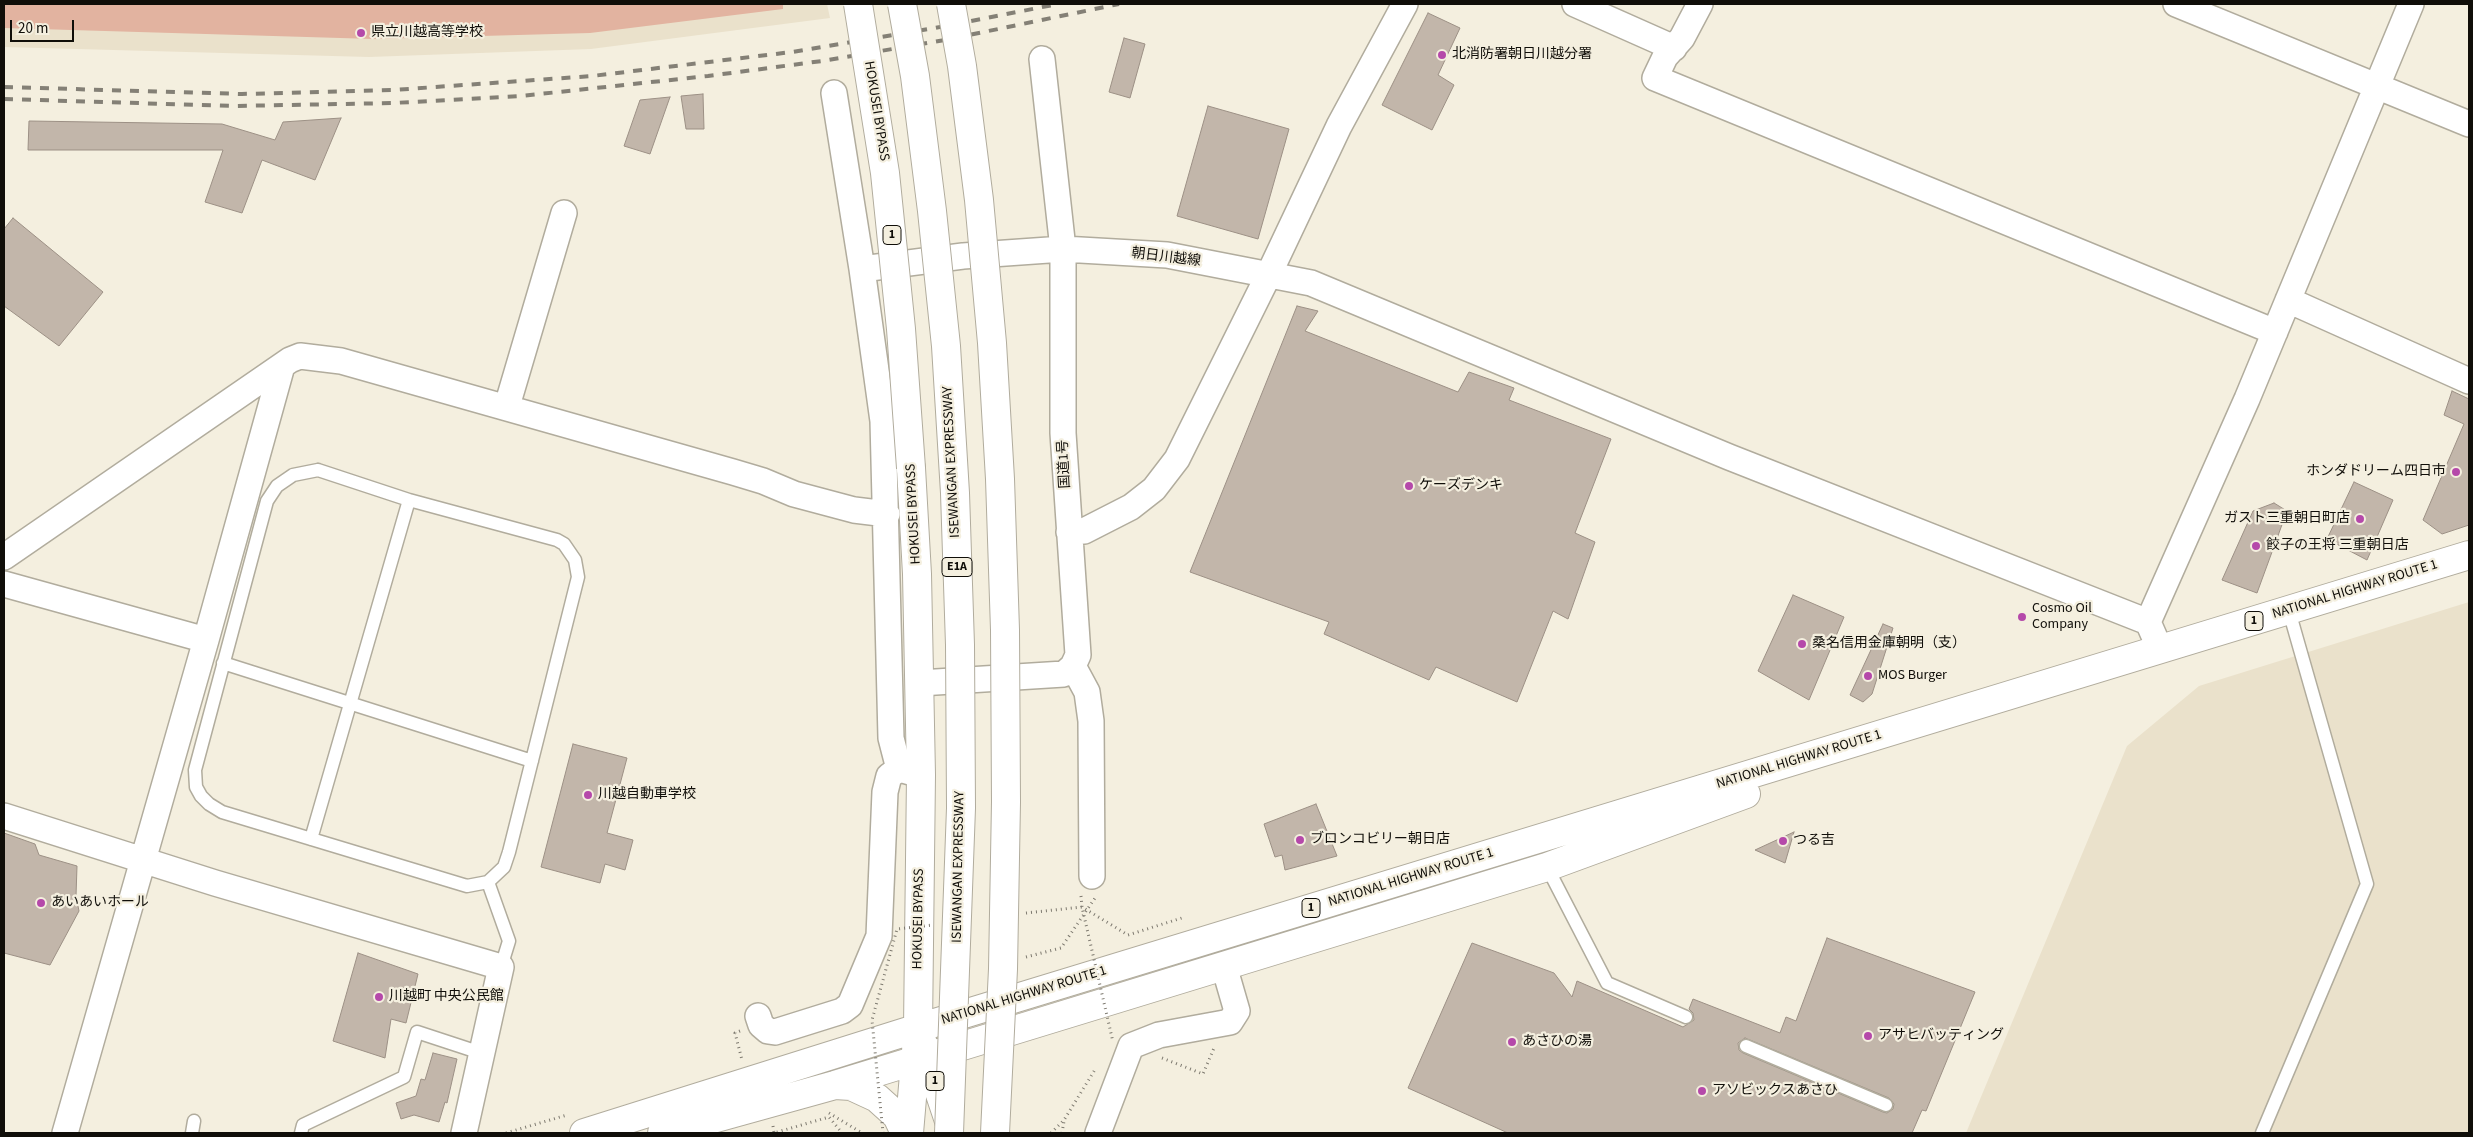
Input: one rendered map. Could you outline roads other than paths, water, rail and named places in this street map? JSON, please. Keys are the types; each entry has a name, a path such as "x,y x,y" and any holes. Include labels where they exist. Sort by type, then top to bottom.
{"highway":[{"name":"HOKUSEI BYPASS","path":"858,4 885,174 901,329 911,468 920,683 910,772 918,1028 922,1059 951,1133"},
{"name":"ISEWANGAN EXPRESSWAY","path":"902,4 915,76 932,211 946,346 955,492 960,645 961,808 951,1133"},
{"path":"951,4 962,66 979,200 992,343 1000,479 1005,630 1006,802 1003,969 995,1133"},
{"name":"NATIONAL HIGHWAY ROUTE 1","path":"578,1123 918,1028 2469,555"},
{"name":"NATIONAL HIGHWAY ROUTE 1","path":"662,1133 922,1059 1547,867 2039,687"},
{"name":"HOKUSEI BYPASS","path":"909,1133 922,1059"},
{"path":"835,1085 850,1086 877,1098 897,1116 905,1133"}],"street":[{"path":"1069,532 1084,531 1131,507 1154,489 1167,475 1177,459 1269,274 1339,126 1405,4"},
{"path":"1575,4 1674,48"},
{"path":"1700,4 1674,48 1665,57 1655,78 2275,332"},
{"path":"2176,4 2469,124"},
{"path":"2160,649 2148,622 2275,332 2411,4"},
{"name":"国道1号","path":"1042,59 1063,249 1064,433 1069,532 1078,643 1078,655 1073,666"},
{"name":"1","path":"834,93 862,269 883,421 892,738 910,772"},
{"path":"506,406 564,213"},
{"name":"朝日川越線","path":"1063,249 1167,255 1311,283 1729,457 2148,622"},
{"name":"1","path":"862,269 963,256 1063,249"},
{"path":"2288,300 2469,381"},
{"path":"5,554 290,360 300,356 341,361 506,406 748,476 794,494 854,510 887,514"},
{"path":"65,1133 282,366"},
{"path":"4,584 206,640"},
{"path":"920,683 1052,676 1064,674 1073,666 1087,692 1092,721 1092,876"},
{"path":"759,1020 768,1031 775,1032 842,1012 850,1005 879,936 885,792 889,776 910,772"},
{"path":"4,816 262,897 501,967 464,1133"},
{"path":"1098,1133 1131,1046 1159,1035 1230,1022 1237,1011 1224,966"}],"lane":[{"path":"318,470 409,500 557,540 564,544 575,560 578,577 504,866 488,882 467,886 222,812 201,796 196,787 195,770 223,663 267,501 277,486 293,475 318,470"},
{"path":"312,839 409,500"},
{"path":"2262,1133 2367,884 2289,611"},
{"path":"223,663 532,760"},
{"path":"1547,867 1607,983 1686,1017"},
{"path":"488,882 509,941 501,967"},
{"path":"301,1133 303,1125 404,1077 417,1032 481,1053"},
{"path":"1746,1046 1886,1105"}],"railway":[{"path":"4,87 242,94 393,90 592,76 792,52 935,28 1058,4"},
{"path":"4,99 234,106 393,103 521,96 708,76 822,61 945,40 1119,4"}],"place":[{"name":"県立川越高等学校","path":"361,33"},
{"name":"北消防署朝日川越分署","path":"1442,55"},
{"name":"ホンダドリーム四日市","path":"2456,472"},
{"name":"ケーズデンキ","path":"1409,486"},
{"name":"ガスト三重朝日町店","path":"2360,519"},
{"name":"餃子の王将 三重朝日店","path":"2256,546"},
{"name":"Cosmo Oil Company","path":"2022,617"},
{"name":"桑名信用金庫朝明（支）","path":"1802,644"},
{"name":"MOS Burger","path":"1868,676"},
{"name":"川越自動車学校","path":"588,795"},
{"name":"ブロンコビリー朝日店","path":"1300,840"},
{"name":"つる吉","path":"1783,841"},
{"name":"あいあいホール","path":"41,903"},
{"name":"川越町 中央公民館","path":"379,997"},
{"name":"アサヒバッティング","path":"1868,1036"},
{"name":"あさひの湯","path":"1512,1042"},
{"name":"アソビックスあさひ","path":"1702,1091"}]}
